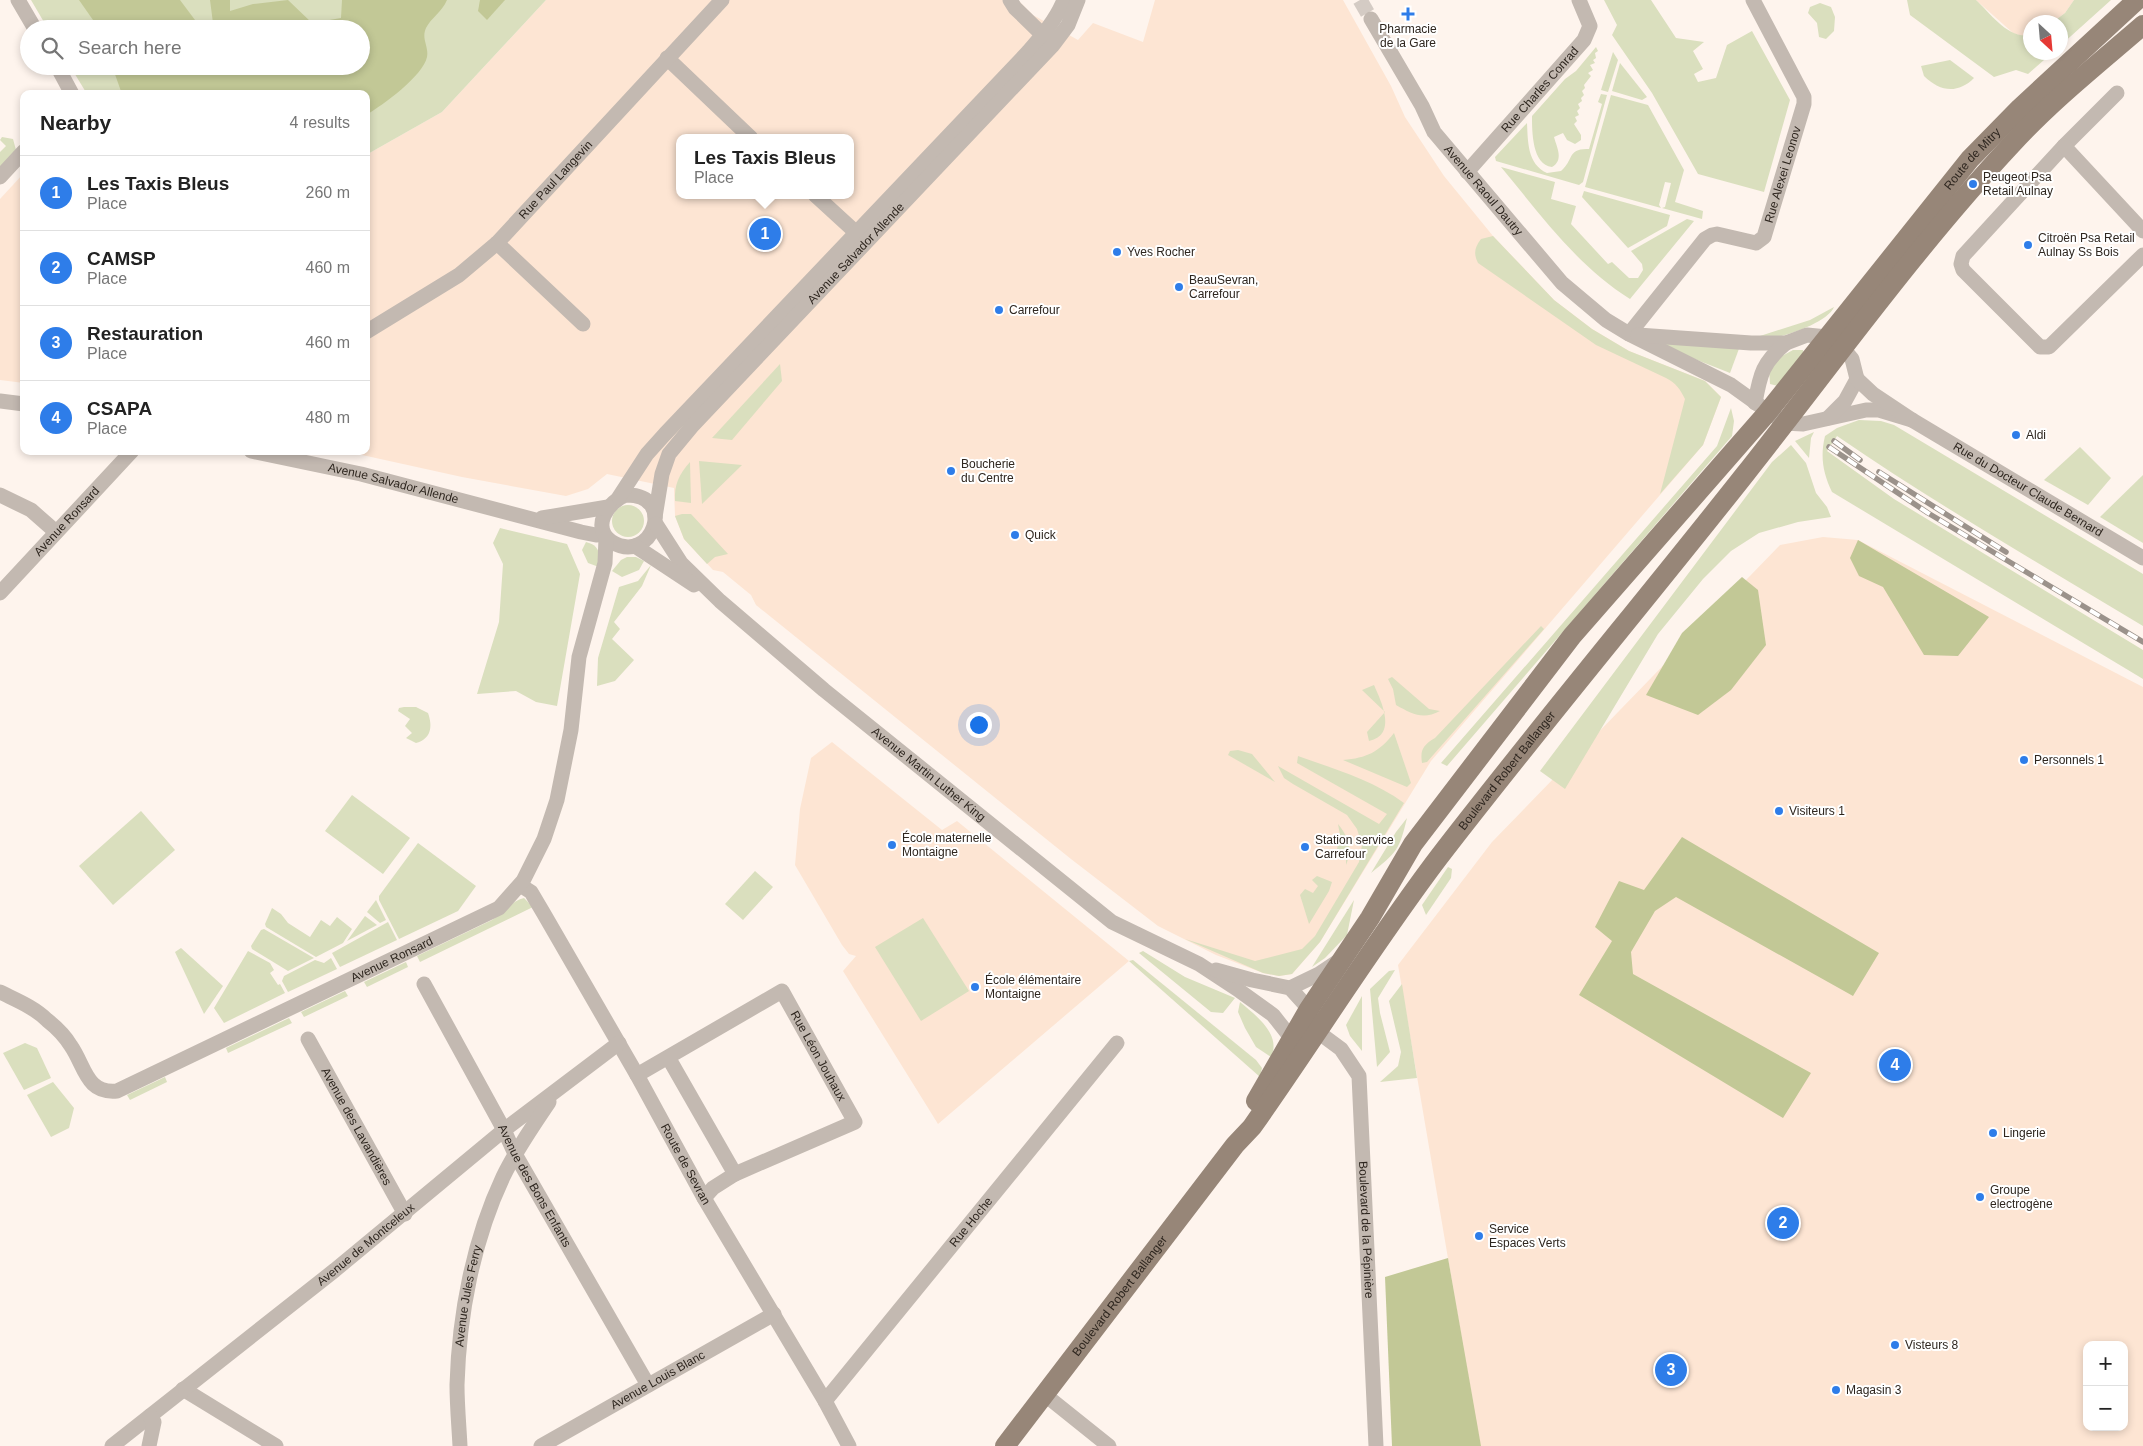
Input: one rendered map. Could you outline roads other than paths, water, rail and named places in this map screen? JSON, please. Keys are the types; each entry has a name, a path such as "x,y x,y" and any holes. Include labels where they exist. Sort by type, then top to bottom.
{"main road":[{"name":"Route de Mitry","path":"1784,423 1834,342 1970,159 2020,108 2137,0"},
{"name":"Route de Mitry","path":"1793,380 1834,342 2012,143 2050,106 2143,26"},
{"name":"Boulevard Robert Ballanger","path":"1235,1145 1244,1122 1309,1009 1344,957 1420,833 1572,636 1761,408 1793,380"},
{"name":"Boulevard Robert Ballanger","path":"1005,1446 1235,1145 1252,1127 1437,860 1547,718 1672,566 1784,423"}],"street":[{"path":"18,0 30,20"},
{"name":"Rue Paul Langevin","path":"370,330 459,276 498,242 722,0"},
{"path":"1010,0 1048,40"},
{"name":"Avenue Salvador Allende","path":"1048,40 1064,0"},
{"name":"Avenue Salvador Allende","path":"536,518 613,502 647,454 665,434 861,237 1048,40 1068,25 1078,0"},
{"name":"Rue Charles Conrad","path":"1467,172 1584,40 1590,26 1579,0"},
{"name":"Rue Alexei Leonov","path":"1629,334 1705,239 1717,234 1756,243 1764,237 1804,104 1804,96 1753,0"},
{"name":"Avenue Raoul Dautry","path":"1371,20 1422,106 1434,132 1562,284 1606,320 1629,334 1731,385 1761,408"},
{"path":"667,58 747,134"},
{"path":"61,75 70,90"},
{"path":"2117,93 2064,146 1962,256 1961,264 1963,270 2040,347 2044,348 2050,347 2143,255"},
{"path":"2064,146 2143,231"},
{"path":"0,177 20,155"},
{"path":"819,199 861,237"},
{"name":"Avenue Salvador Allende","path":"656,520 662,474 669,454 861,237"},
{"path":"498,242 583,324"},
{"name":"Avenue Raoul Dautry","path":"1629,334 1751,343 1786,343 1807,335 1834,342"},
{"path":"1828,418 1846,402 1857,379 1852,358 1834,342"},
{"path":"1784,423 1761,408 1762,370 1772,355 1786,343"},
{"name":"Rue du Docteur Claude Bernard","path":"1857,379 1873,394 1912,420 2143,558"},
{"path":"0,401 20,404"},
{"name":"Rue du Docteur Claude Bernard","path":"1784,423 1803,424 1866,410 1879,410 1912,420"},
{"name":"Avenue Ronsard","path":"0,593 128,455"},
{"name":"Avenue Salvador Allende","path":"279,455 536,518 586,533 605,536"},
{"path":"0,495 19,502 56,532"},
{"path":"634,495 644,498 650,504 656,520 652,532 632,547 620,546 605,536 602,519 613,502 634,495"},
{"name":"Avenue Martin Luther King","path":"656,520 681,563 720,602 824,690 1112,922 1199,964 1273,1015 1292,1040"},
{"name":"Avenue Ronsard","path":"0,992 46,1018 68,1041 86,1076 95,1086 106,1091 117,1091 499,908 520,885 544,839 558,800 571,730 579,657 586,626 606,563 605,536"},
{"name":"Avenue Martin Luther King","path":"632,547 720,602"},
{"name":"Avenue Ronsard","path":"600,583 613,563 632,547"},
{"name":"Route de Sevran","path":"520,885 530,892 540,907 619,1043 704,1198 825,1401 849,1446"},
{"path":"1292,1040 1318,1032 1309,1009 1290,988 1319,974 1344,957"},
{"name":"Avenue Martin Luther King","path":"1199,964 1252,980 1290,988"},
{"name":"Avenue des Bons Enfants","path":"424,984 504,1130 515,1154 648,1385"},
{"name":"Rue Léon Jouhaux","path":"637,1075 782,991 855,1122 735,1174 713,1188 704,1198"},
{"name":"Boulevard de la Pépinière","path":"1318,1032 1342,1049 1359,1076 1376,1446"},
{"name":"Avenue des Lavandières","path":"308,1039 405,1214"},
{"name":"Avenue de Montceleux","path":"112,1446 405,1214 504,1130 619,1043"},
{"name":"Rue Hoche","path":"825,1401 1117,1043"},
{"path":"668,1057 735,1174"},
{"name":"Avenue Jules Ferry","path":"460,1446 458,1385 462,1321 474,1258 491,1207 515,1154 555,1093"},
{"name":"Avenue Louis Blanc","path":"540,1446 774,1314"},
{"path":"183,1389 276,1446"},
{"path":"1044,1394 1109,1446"},
{"path":"148,1446 154,1422 150,1416"}],"tunnel":[{"path":"1360,0 1371,19"}],"railway":[{"path":"1834,441 1860,460"},
{"path":"1829,447 1928,513 2143,642"},
{"path":"1879,472 2006,552"}],"place":[{"name":"Pharmacie de la Gare","path":"1408,14"},
{"name":"Peugeot Psa Retail Aulnay","path":"1973,184"},
{"name":"Les Taxis Bleus","path":"765,234"},
{"name":"Citroën Psa Retail Aulnay Ss Bois","path":"2028,245"},
{"name":"Yves Rocher","path":"1117,252"},
{"name":"BeauSevran, Carrefour","path":"1179,287"},
{"name":"Carrefour","path":"999,310"},
{"name":"Aldi","path":"2016,435"},
{"name":"Boucherie du Centre","path":"951,471"},
{"name":"Quick","path":"1015,535"},
{"name":"Personnels 1","path":"2024,760"},
{"name":"Visiteurs 1","path":"1779,811"},
{"name":"École maternelle Montaigne","path":"892,845"},
{"name":"Station service Carrefour","path":"1305,847"},
{"name":"École élémentaire Montaigne","path":"975,987"},
{"name":"CSAPA","path":"1895,1065"},
{"name":"Lingerie","path":"1993,1133"},
{"name":"Groupe electrogène","path":"1980,1197"},
{"name":"CAMSP","path":"1783,1223"},
{"name":"Service Espaces Verts","path":"1479,1236"},
{"name":"Visteurs 8","path":"1895,1345"},
{"name":"Restauration","path":"1671,1370"},
{"name":"Magasin 3","path":"1836,1390"}]}
